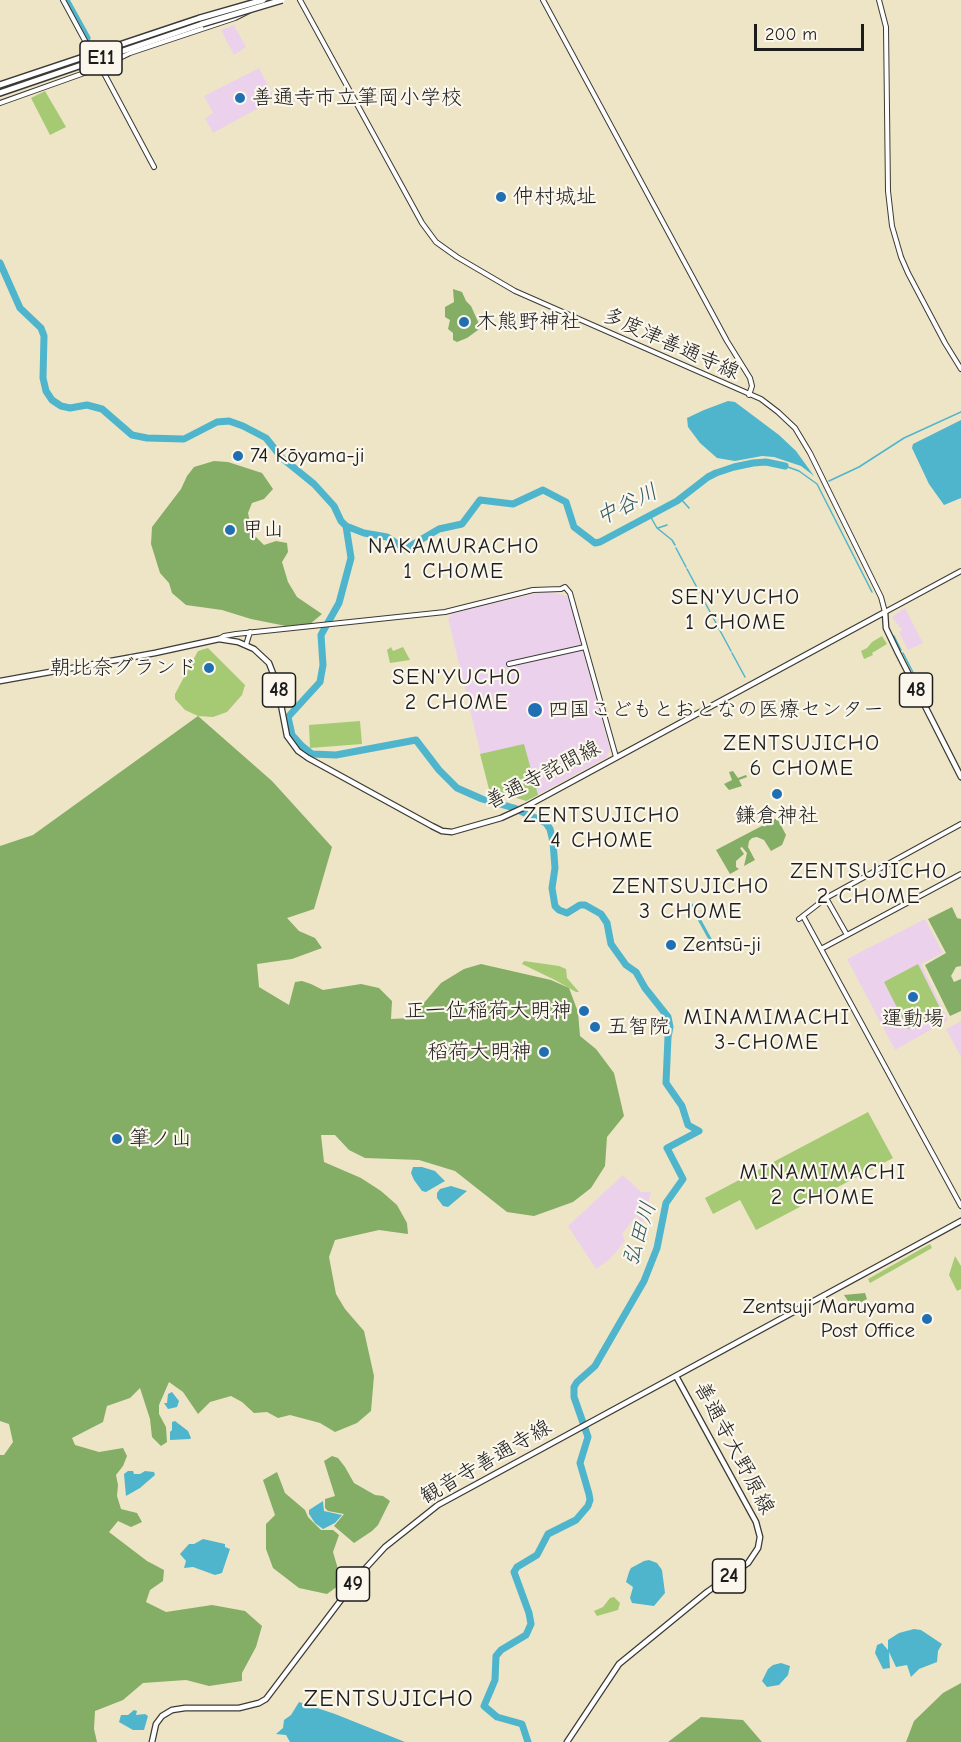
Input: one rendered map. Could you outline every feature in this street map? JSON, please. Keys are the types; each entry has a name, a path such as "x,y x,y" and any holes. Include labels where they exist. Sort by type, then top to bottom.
{"highway":[{"name":"E11","path":"0,93 261,0"},
{"name":"E11","path":"0,85 201,21 282,0"}],"main road":[{"name":"善通寺詫間線","path":"0,681 155,654 219,639 246,645 254,649 268,663 277,684 287,736 298,751 442,831 452,832 520,810 885,612"},
{"name":"48","path":"885,612 886,628 955,765"},
{"path":"961,762 955,765 961,777"},
{"name":"善通寺大野原線","path":"567,1742 619,1664 707,1592 748,1563 758,1548 760,1538 756,1522 676,1376 961,1221"},
{"name":"観音寺善通寺線","path":"152,1742 156,1724 162,1716 172,1710 185,1707 239,1708 267,1699 353,1584 385,1546 438,1505 676,1376"}],"street":[{"path":"63,0 90,50"},
{"path":"0,104 130,52 241,16 261,0"},
{"name":"多度津善通寺線","path":"300,0 422,223 436,242 515,291 761,399 778,412 795,428 804,441 881,597 885,612"},
{"path":"543,0 727,341 750,378 752,382 749,395"},
{"path":"879,0 886,27 888,191 892,226 908,273 945,344 961,369"},
{"path":"99,65 154,167"},
{"path":"885,612 961,571"},
{"path":"219,639 224,636 250,632 445,612 533,590 565,587 570,593 616,757"},
{"path":"246,645 250,632"},
{"path":"509,664 585,647"},
{"path":"961,824 826,898 801,918 882,1058 961,1206"},
{"path":"821,949 961,874"},
{"path":"826,898 847,935"}],"shaded area":[{"path":"234,25 246,47 234,55 221,30"},
{"name":"善通寺市立筆岡小学校","path":"259,68 275,99 213,133 205,118 213,113 204,96"},
{"name":"四国こどもとおとなの医療センター","path":"546,591 568,596 610,750 606,758 526,801 489,789 448,618 453,613"},
{"path":"905,608 923,643 908,650 899,632 902,630 892,617"},
{"path":"925,919 943,953 921,964 948,1020 895,1050 847,959"},
{"path":"961,1021 961,1057 946,1029"},
{"path":"623,1175 641,1192 651,1192 648,1204 651,1216 642,1222 636,1216 622,1234 625,1241 610,1259 596,1269 568,1226"}],"green space":[{"path":"45,91 66,127 50,135 31,98"},
{"path":"453,289 462,292 480,326 467,338 457,342 453,340 453,333 448,329 450,320 445,317 445,307 454,302"},
{"path":"214,461 228,462 262,473 273,489 264,499 252,503 248,513 251,527 255,536 264,545 276,541 287,543 288,552 282,562 288,582 297,597 322,614 310,624 286,626 222,610 186,605 172,593 169,583 160,573 151,544 152,527 181,489 194,467"},
{"path":"882,636 887,644 864,659 861,651"},
{"path":"391,647 393,651 403,647 410,660 390,663 387,650"},
{"name":"朝比奈グランド","path":"208,648 245,685 242,695 227,712 213,717 198,716 185,710 175,699 175,694 198,651"},
{"path":"198,716 272,781 332,847 314,909 287,918 299,931 315,938 322,948 292,959 257,964 259,987 289,1005 295,982 302,981 323,990 361,984 379,988 392,1001 391,1019 411,1018 441,983 464,969 481,964 551,980 569,988 578,1012 580,1036 596,1049 614,1073 624,1116 607,1137 605,1166 591,1188 573,1202 534,1216 507,1212 455,1171 419,1160 365,1158 349,1150 335,1135 321,1135 324,1162 361,1178 381,1191 397,1205 407,1223 408,1234 379,1230 335,1240 329,1257 336,1294 345,1309 364,1331 374,1376 371,1411 357,1423 335,1432 320,1423 290,1415 278,1418 267,1412 254,1413 231,1396 210,1402 198,1414 183,1392 169,1382 159,1405 159,1414 166,1427 167,1442 161,1446 152,1437 150,1419 140,1388 130,1398 107,1406 103,1422 72,1438 75,1445 99,1452 123,1448 127,1456 116,1475 117,1496 121,1509 137,1513 142,1522 131,1527 118,1521 109,1532 147,1561 164,1570 163,1581 150,1590 146,1602 166,1612 212,1605 245,1611 262,1626 256,1647 242,1673 242,1681 209,1686 186,1680 143,1683 123,1700 95,1711 94,1729 97,1742 0,1742 0,1455 4,1455 13,1442 9,1424 0,1421 0,846 33,835"},
{"path":"360,721 362,744 310,748 309,725"},
{"path":"524,744 538,795 526,801 489,789 480,754"},
{"path":"733,771 738,778 746,775 747,777 739,780 742,786 729,790 724,784 732,780 729,772"},
{"path":"777,818 786,835 782,845 771,851 764,840 757,837 752,838 748,847 755,860 744,866 747,853 742,847 740,848 744,854 736,861 736,867 739,869 730,874 716,850"},
{"path":"952,907 957,918 961,919 961,966 956,967 951,976 954,982 961,979 961,1011 950,1016 925,965 946,953 928,919"},
{"path":"524,961 566,969 567,978 579,992 522,964"},
{"name":"運動場","path":"918,964 942,1012 908,1029 884,982"},
{"path":"868,1112 893,1158 756,1230 740,1200 713,1214 705,1198"},
{"path":"930,1244 932,1248 870,1283 868,1279"},
{"path":"955,1256 961,1266 961,1289 957,1291 949,1275"},
{"path":"865,1293 867,1299 852,1307 844,1295"},
{"path":"332,1456 338,1458 354,1483 390,1501 378,1525 354,1543 334,1526 344,1514 328,1511 325,1508 325,1499 335,1496 324,1461"},
{"path":"277,1472 285,1493 305,1510 308,1517 321,1530 333,1530 339,1535 333,1552 342,1583 327,1594 299,1588 273,1568 266,1549 266,1524 275,1515 263,1480"},
{"path":"614,1597 620,1603 618,1610 597,1616 594,1611 603,1607 610,1598"},
{"path":"961,1683 961,1742 906,1742 914,1721 943,1693"},
{"path":"701,1717 743,1720 762,1742 668,1742"}],"water":[{"path":"728,401 735,402 779,435 796,451 814,476 801,466 774,457 762,456 735,461 717,458 700,443 688,427 687,418"},
{"path":"961,420 961,498 944,505 929,484 912,448 913,444"},
{"path":"692,903 715,945 712,946 689,904"},
{"path":"413,1167 435,1171 445,1181 426,1192 422,1191 411,1173"},
{"path":"451,1186 467,1191 448,1207 443,1206 437,1198 437,1193 440,1189"},
{"path":"172,1392 179,1401 177,1407 168,1409 164,1403 167,1403 168,1394"},
{"path":"175,1421 188,1431 190,1439 170,1440 172,1422"},
{"path":"133,1471 134,1474 145,1471 154,1472 155,1475 126,1496 124,1474"},
{"path":"323,1501 324,1511 342,1515 335,1523 323,1529 315,1523 309,1510"},
{"path":"203,1539 225,1544 225,1547 230,1549 222,1573 215,1575 193,1567 184,1568 186,1561 180,1554 189,1544"},
{"path":"649,1560 657,1563 662,1570 665,1593 654,1606 632,1603 630,1598 633,1587 626,1582 631,1568"},
{"path":"914,1629 921,1630 942,1644 938,1651 937,1662 919,1669 911,1677 907,1665 896,1667 889,1652 890,1668 883,1669 875,1653 877,1645 882,1643 888,1650 888,1640 899,1633"},
{"path":"781,1663 790,1666 788,1675 779,1685 767,1687 762,1681 768,1669"},
{"path":"299,1702 405,1742 290,1742 286,1735 276,1734 283,1728 284,1720 291,1715"},
{"path":"134,1710 137,1711 136,1715 148,1716 144,1730 133,1730 119,1722 121,1715 128,1715"}],"waterway":[{"path":"66,0 87,38"},
{"name":"弘田川","path":"0,263 20,308 41,328 44,336 43,378 46,391 52,400 61,406 70,408 87,405 102,409 132,435 147,438 184,439 217,422 229,421 243,426 266,438 282,458 314,484 334,506 346,526 351,558 339,603 321,635 323,665 320,682 288,717 292,735 312,754 336,755 416,740 439,770 457,788 482,799 514,808 546,823 553,842 555,868 552,888 555,906 567,913 580,905 585,905 601,914 607,923 611,944 626,965 636,972 645,988 668,1017 670,1027 666,1083 682,1106 688,1125 699,1131 667,1148 683,1179 666,1203 657,1248 644,1281 595,1366 574,1387 574,1397 588,1437 580,1463 589,1494 588,1506 576,1520 548,1534 537,1555 517,1567 514,1572 531,1624 526,1635 501,1650 496,1656 495,1680 484,1706 497,1717 522,1724 528,1742"},
{"path":"829,481 859,467 904,438 961,412"},
{"name":"中谷川","path":"346,526 364,533 387,537 405,549 439,529 462,524 480,500 513,504 543,490 566,502 574,527 595,543 677,501 716,473 753,463 766,462 785,466"},
{"path":"785,466 799,471 817,484 872,592"},
{"path":"680,498 689,508"},
{"path":"649,514 657,528 675,545"},
{"path":"658,528 667,525"},
{"path":"676,548 686,567"},
{"path":"687,569 716,623"},
{"path":"717,625 731,651"},
{"path":"894,636 901,650"},
{"path":"732,653 745,677"},
{"path":"903,653 919,684"}],"place":[{"name":"善通寺市立筆岡小学校","path":"240,98"},
{"name":"仲村城址","path":"501,197"},
{"name":"木熊野神社","path":"464,322"},
{"name":"74 Kōyama-ji","path":"238,456"},
{"name":"甲山","path":"230,530"},
{"name":"朝比奈グランド","path":"209,668"},
{"name":"四国こどもとおとなの医療センター","path":"535,710"},
{"name":"鎌倉神社","path":"777,794"},
{"name":"Zentsū-ji","path":"671,945"},
{"name":"運動場","path":"913,997"},
{"name":"正一位稲荷大明神","path":"584,1011"},
{"name":"五智院","path":"595,1027"},
{"name":"稻荷大明神","path":"544,1052"},
{"name":"筆ノ山","path":"117,1139"},
{"name":"Zentsuji Maruyama Post Office","path":"927,1319"}],"district":[{"name":"NAKAMURACHO 1 CHOME","path":"454,560"},
{"name":"SEN'YUCHO 1 CHOME","path":"736,610"},
{"name":"SEN'YUCHO 2 CHOME","path":"457,690"},
{"name":"ZENTSUJICHO 6 CHOME","path":"802,756"},
{"name":"ZENTSUJICHO 4 CHOME","path":"602,828"},
{"name":"ZENTSUJICHO 2 CHOME","path":"869,884"},
{"name":"ZENTSUJICHO 3 CHOME","path":"691,900"},
{"name":"MINAMIMACHI 3-CHOME","path":"767,1030"},
{"name":"MINAMIMACHI 2 CHOME","path":"823,1186"},
{"name":"ZENTSUJICHO","path":"389,1699"}]}
